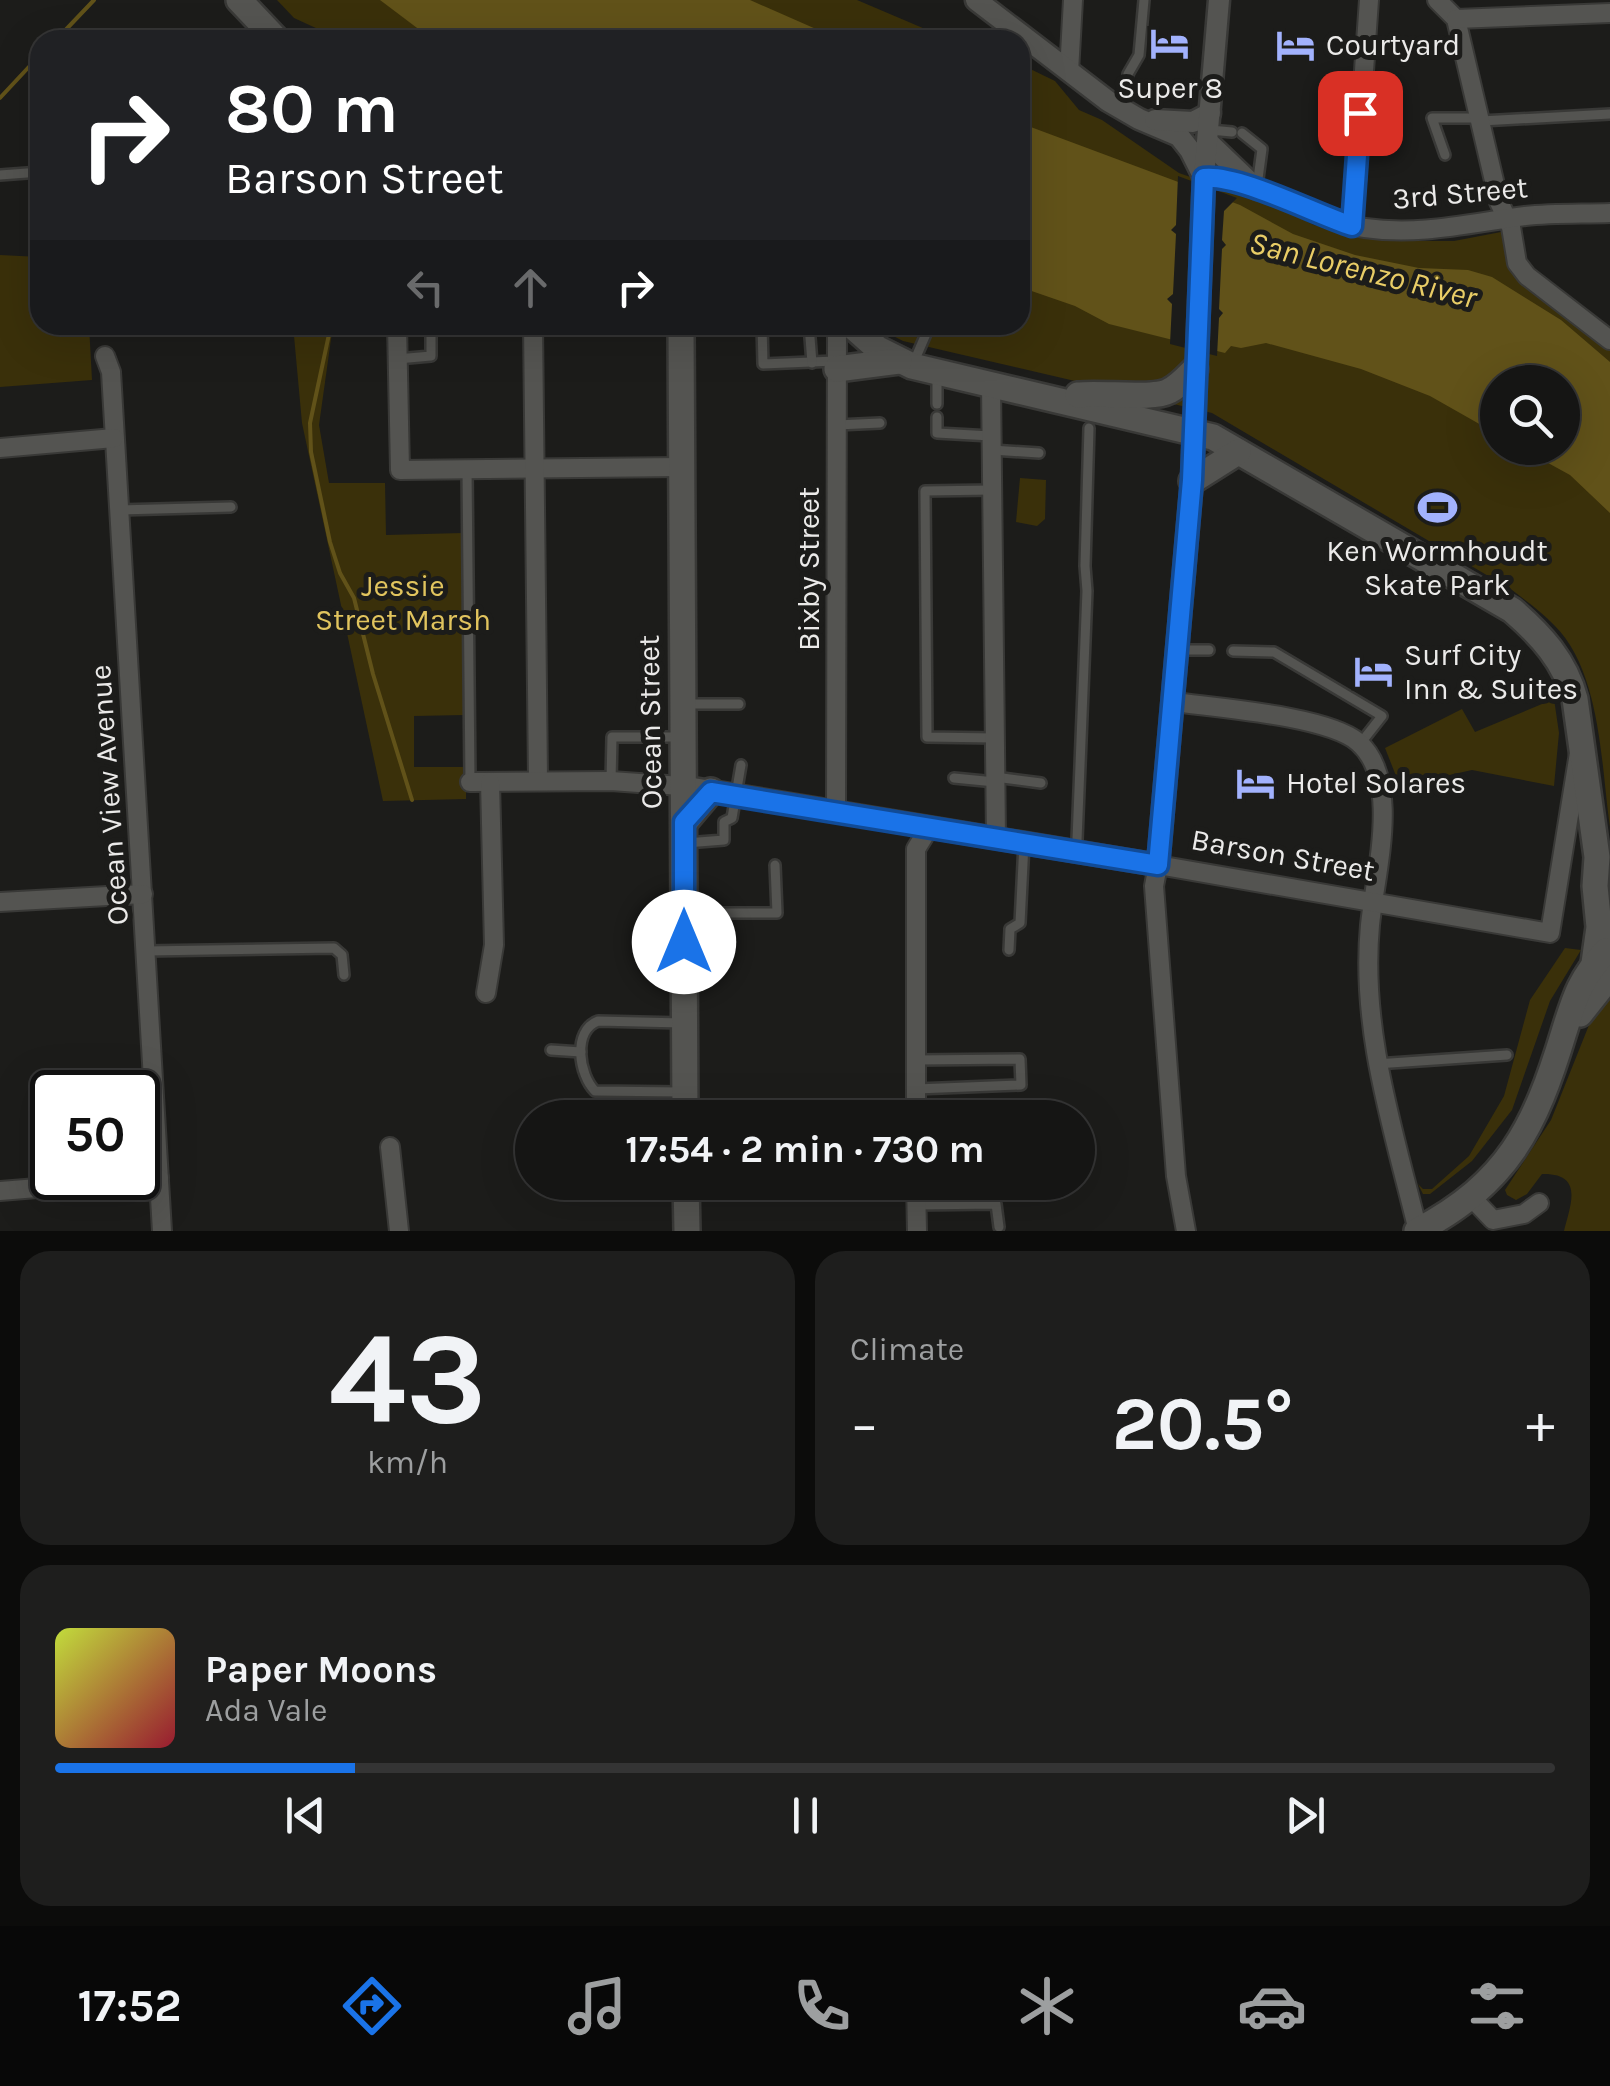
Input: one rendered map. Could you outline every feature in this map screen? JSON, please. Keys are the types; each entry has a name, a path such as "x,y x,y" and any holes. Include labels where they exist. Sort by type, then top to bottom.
{"main road":[{"path":"240,0 268,30"},
{"name":"Ocean Street","path":"681,335 681,704 663,737 681,786 684,833 685,1100"},
{"path":"862,335 878,349 916,367 1213,437 1512,610 1539,634 1568,675 1606,899 1600,927 1605,962 1570,1003 1544,1096 1528,1131 1472,1198 1418,1231"},
{"path":"837,365 916,367"},
{"path":"1058,398 1092,393 1157,396 1178,386 1195,367"},
{"path":"1192,480 1238,452"},
{"path":"684,833 711,792"},
{"path":"686,1200 687,1231"}],"street":[{"path":"976,0 1014,30"},
{"path":"1068,72 1074,0"},
{"path":"1186,1231 1176,1176 1154,886 1192,480 1204,180 1218,0"},
{"path":"1352,226 1369,0"},
{"path":"1437,0 1456,20 1478,120 1517,262 1527,276 1610,340"},
{"path":"1456,20 1610,14"},
{"path":"1030,42 1132,115 1186,142 1204,180"},
{"path":"1132,115 1193,122 1209,128 1257,189"},
{"name":"3rd Street","path":"1204,180 1229,180 1352,226 1395,232 1610,212"},
{"path":"397,335 400,470 681,467"},
{"path":"534,335 538,780"},
{"name":"Bixby Street","path":"836,812 838,335"},
{"name":"Ocean View Avenue","path":"105,356 111,372 152,1070"},
{"path":"991,385 996,838"},
{"path":"0,448 114,438"},
{"path":"1174,702 1337,728 1360,744 1382,778 1370,946 1376,1064 1418,1231"},
{"name":"Barson Street","path":"470,782 611,781 681,786 1550,933 1571,785 1581,743"},
{"path":"486,993 494,944 490,782"},
{"path":"916,1100 916,849 930,828"},
{"path":"0,902 143,894"},
{"path":"390,1147 399,1231"},
{"path":"0,1191 30,1189"},
{"path":"1472,1198 1493,1220 1524,1214 1538,1203"},
{"name":"Ocean View Avenue","path":"160,1200 162,1231"},
{"path":"916,1200 916,1231"}],"lane":[{"path":"1132,115 1128,74 1139,55 1144,0"},
{"path":"1365,46 1462,50"},
{"path":"1445,155 1432,118 1478,120 1610,114"},
{"path":"1209,128 1237,132 1262,148 1257,189"},
{"path":"0,175 30,173"},
{"path":"398,359 431,356 431,335"},
{"path":"762,335 762,364 837,365"},
{"path":"810,335 812,363"},
{"path":"926,335 916,367 937,404"},
{"path":"937,417 936,433 1039,453"},
{"path":"837,425 880,422"},
{"path":"1077,840 1088,591 1085,566 1089,428"},
{"path":"466,469 470,782"},
{"path":"992,490 925,491 926,718 927,738 994,738"},
{"path":"119,510 231,507"},
{"path":"1178,650 1208,650"},
{"path":"1232,651 1274,652 1382,716 1360,744"},
{"path":"681,704 739,704"},
{"path":"611,781 612,737 663,737"},
{"path":"684,833 724,840 724,822 732,818 740,765"},
{"path":"954,778 1041,783"},
{"path":"1009,950 1010,929 1020,923 1024,843"},
{"path":"684,913 777,913 775,865"},
{"path":"146,951 334,948 342,954 344,976"},
{"path":"653,1100 595,1091 586,1082 582,1034 588,1024 598,1021 684,1023"},
{"path":"551,1050 581,1052"},
{"path":"1376,1064 1507,1055"},
{"path":"916,1060 1020,1059 1021,1084 916,1089"},
{"path":"916,1205 996,1204 998,1226"}],"green space":[{"path":"277,0 857,0 928,30 320,30 294,18"},
{"path":"1030,69 1055,81 1079,110 1102,120 1179,173 1248,193 1314,225 1396,241 1454,241 1501,232 1507,258 1610,340 1610,827 1590,693 1570,644 1554,625 1512,590 1212,413 903,341 891,335 1030,335"},
{"path":"0,255 30,256 30,335 90,335 92,380 0,387"},
{"name":"Jessie Street Marsh","path":"294,335 332,335 319,425 329,483 385,483 386,535 463,533 465,715 414,716 414,767 466,767 466,799 383,801 302,423"},
{"path":"1020,478 1046,480 1045,519 1037,526 1016,522"},
{"path":"1554,699 1559,733 1554,786 1472,770 1400,786 1385,748 1462,709 1475,732"},
{"path":"1565,948 1581,950 1550,1001 1512,1110 1472,1161 1430,1194 1423,1194 1418,1184 1423,1189 1432,1189 1469,1156 1504,1096 1530,1000"},
{"path":"1610,992 1610,1231 1564,1231 1571,1193 1564,1179 1542,1174 1527,1194 1516,1200 1505,1190 1551,1120 1589,1025"}],"water":[{"path":"380,0 750,0 818,30 420,30"},
{"name":"San Lorenzo River","path":"1030,127 1240,205 1293,234 1355,255 1419,268 1468,270 1492,277 1561,320 1610,362 1610,513 1570,475 1552,465 1580,465 1580,365 1480,365 1480,424 1430,396 1361,369 1266,343 1231,346 1225,353 1109,324 1075,306 1030,290"}],"pier":[{"path":"1178,176 1237,198 1224,211 1222,240 1226,245 1222,249 1219,309 1223,313 1219,318 1217,356 1170,344 1172,304 1167,299 1173,294 1176,234 1171,230 1176,225"}],"waterway":[{"path":"66,30 94,0"},
{"path":"0,98 30,66"},
{"name":"Jessie Street Marsh","path":"329,335 310,423 311,452 330,542 340,573 354,598 412,800"}],"place":[{"name":"Super 8","path":"1170,44"},
{"name":"Courtyard","path":"1296,45"},
{"name":"Ken Wormhoudt Skate Park","path":"1437,507"},
{"name":"Surf City Inn & Suites","path":"1374,672"},
{"name":"Hotel Solares","path":"1256,783"}],"route":[{"path":"684,942 684,822 711,792 1158,865 1192,480 1204,178 1214,176 1243,184 1352,226 1360,113"}]}
